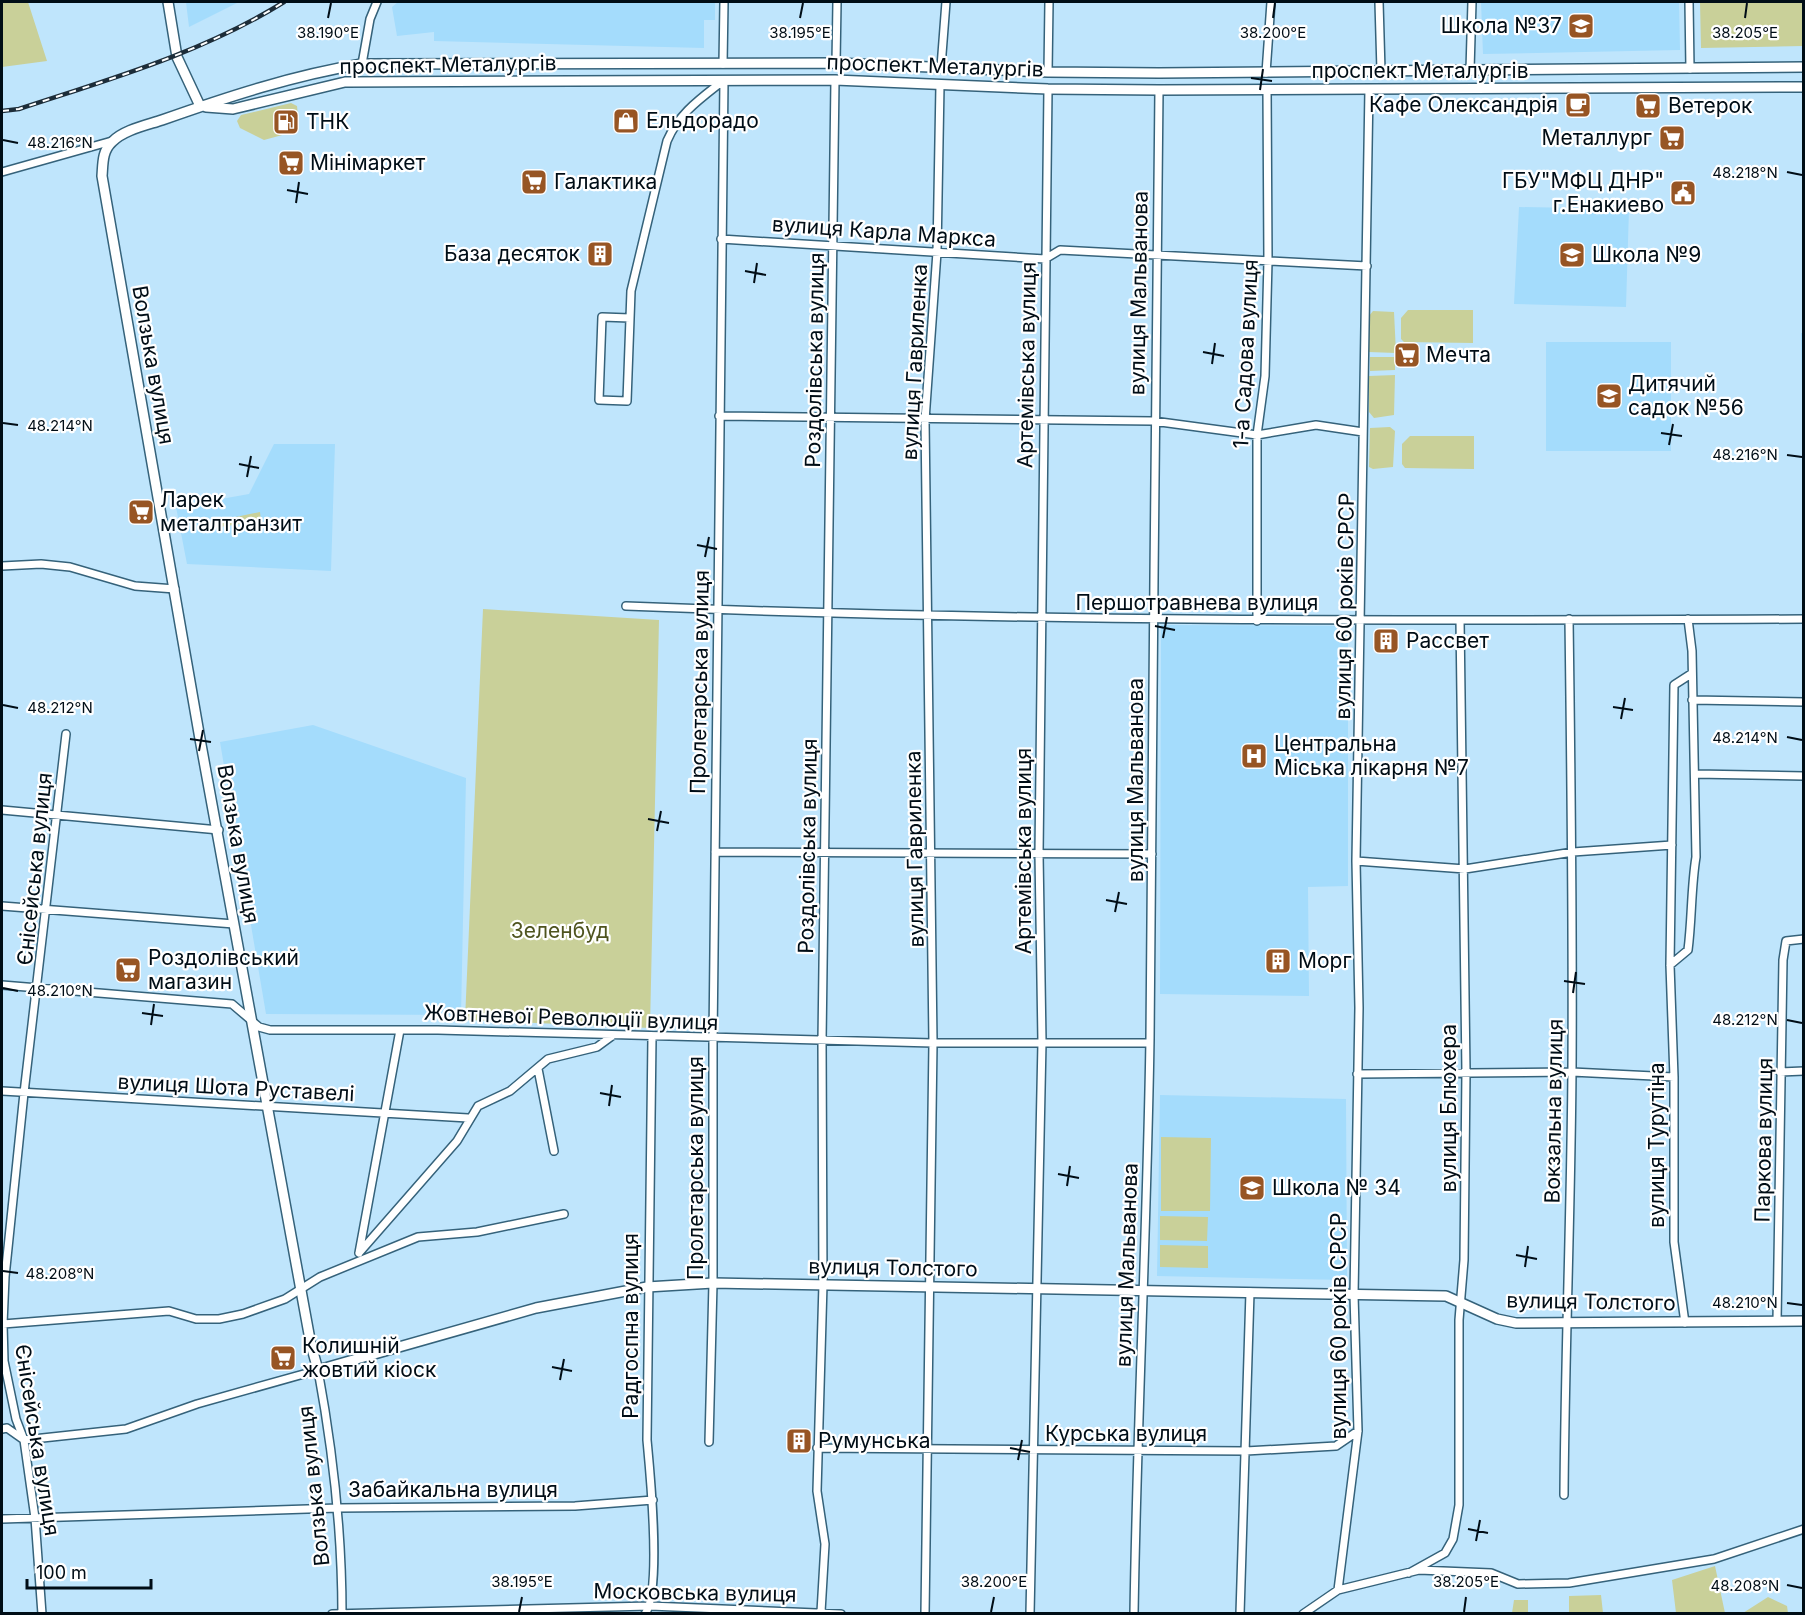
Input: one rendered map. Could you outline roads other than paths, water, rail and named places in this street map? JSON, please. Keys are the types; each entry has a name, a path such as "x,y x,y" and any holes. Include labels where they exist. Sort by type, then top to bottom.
{"street":[{"path":"2,172 112,141 132,130 200,106 177,57 168,2"},
{"path":"362,64 370,19 376,2"},
{"path":"630,318 602,317 599,400 627,401 631,291 668,141 675,124 684,111 724,80 724,2"},
{"path":"835,80 837,2"},
{"path":"940,85 946,2"},
{"path":"1048,89 1049,2"},
{"path":"1267,89 1271,2"},
{"path":"1379,2 1381,71"},
{"path":"1470,70 1472,2"},
{"path":"1689,2 1689,89"},
{"name":"проспект Металургів","path":"200,106 335,69 362,64 836,63 1048,72 1159,73 1803,66"},
{"path":"492,64 489,72 493,80"},
{"path":"1456,71 1458,89"},
{"path":"1369,72 1369,89"},
{"path":"1159,73 1159,90"},
{"name":"проспект Металургів","path":"200,106 232,109 345,82 493,80 835,80 1048,89 1159,90 1803,87"},
{"name":"Пролетарська вулиця","path":"709,1442 713,1283 713,1039 724,80"},
{"name":"Роздолівська вулиця","path":"821,1612 825,1544 817,1491 817,1448 823,1284 822,1041 835,80"},
{"name":"вулиця Гавриленка","path":"925,1614 933,1043 925,420 937,252 940,85"},
{"name":"Артемівська вулиця","path":"1030,1614 1042,1042 1039,854 1048,89"},
{"name":"1-а Садова вулиця","path":"1257,621 1257,435 1265,376 1268,261 1267,89"},
{"name":"вулиця 60 років СРСР","path":"1338,1590 1358,1431 1354,1295 1357,1074 1356,861 1369,89"},
{"name":"вулиця Мальванова","path":"1134,1614 1149,1043 1159,90"},
{"name":"Волзька вулиця","path":"112,141 103,158 102,176 251,1018 300,1287 318,1370 342,1545 342,1613"},
{"name":"вулиця Карла Маркса","path":"721,239 1045,259 1060,250 1367,266"},
{"path":"719,416 1043,422 1154,421 1257,435 1316,425 1363,432"},
{"path":"2,566 41,564 70,567 135,586 175,589"},
{"name":"Першотравнева вулиця","path":"626,606 928,616 1257,621 1803,619"},
{"path":"1670,965 1688,950 1696,857 1688,619"},
{"name":"вулиця Блюхера","path":"1409,1573 1445,1553 1455,1527 1459,1505 1460,1301 1464,1260 1466,1072 1460,620"},
{"name":"Вокзальна вулиця","path":"1564,1495 1565,1324 1572,1072 1569,620"},
{"name":"вулиця Турутіна","path":"1685,1323 1674,1242 1674,1077 1670,965 1674,685 1691,674"},
{"path":"1692,700 1803,702"},
{"name":"Єнісейська вулиця","path":"42,1614 35,1518 24,1440 16,1419 4,1361 4,1263 66,734"},
{"path":"1695,774 1803,776"},
{"path":"2,810 219,830"},
{"path":"1356,861 1465,869 1572,852 1672,845"},
{"path":"715,852 1152,854"},
{"path":"2,906 234,924"},
{"name":"Паркова вулиця","path":"1777,1321 1780,1072 1786,941 1803,939"},
{"name":"Жовтневої Революції вулиця","path":"2,985 232,1004 259,1027 270,1030 400,1030 933,1043 1149,1043"},
{"path":"358,1257 400,1030"},
{"path":"358,1257 457,1141 468,1118 478,1106 510,1091 548,1059 597,1047 612,1036"},
{"name":"Радгоспна вулиця","path":"650,1606 653,1500 647,1440 647,1287 652,1037"},
{"path":"538,1069 554,1151"},
{"path":"1780,1072 1803,1071"},
{"path":"1357,1074 1572,1072 1674,1077"},
{"name":"вулиця Шота Руставелі","path":"2,1091 468,1118"},
{"path":"3,1324 169,1311 196,1319 219,1319 243,1314 285,1299 300,1287 358,1257 418,1237 477,1232 564,1214"},
{"name":"вулиця Толстого","path":"24,1440 126,1429 198,1404 536,1308 647,1287 713,1283 928,1285 1446,1296 1497,1319 1516,1323 1803,1321"},
{"path":"1240,1614 1250,1292"},
{"path":"2,1429 7,1428 24,1440"},
{"name":"Курська вулиця","path":"817,1448 1246,1451 1336,1446 1358,1431"},
{"name":"Забайкальна вулиця","path":"2,1519 338,1508 575,1506 653,1500"},
{"path":"1303,1614 1338,1590 1419,1570 1491,1573 1518,1584 1569,1583 1714,1559 1803,1529"},
{"path":"645,1614 650,1606"},
{"name":"Московська вулиця","path":"332,1614 650,1606 841,1614"}],"railway":[{"path":"2,111 19,109 155,63 221,36 284,2"}],"place":[{"name":"Школа №37","path":"1581,26"},
{"name":"Кафе Олександрія","path":"1578,105"},
{"name":"Ветерок","path":"1648,106"},
{"name":"Ельдорадо","path":"626,121"},
{"name":"ТНК","path":"286,122"},
{"name":"Металлург","path":"1672,138"},
{"name":"Мінімаркет","path":"291,163"},
{"name":"Галактика","path":"534,182"},
{"name":"ГБУ\"МФЦ ДНР\" г.Енакиево","path":"1683,193"},
{"name":"База десяток","path":"600,254"},
{"name":"Школа №9","path":"1572,255"},
{"name":"Мечта","path":"1407,355"},
{"name":"Дитячий садок №56","path":"1609,396"},
{"name":"Ларек металтранзит","path":"141,512"},
{"name":"Рассвет","path":"1386,641"},
{"name":"Центральна Міська лікарня №7","path":"1254,756"},
{"name":"Морг","path":"1278,961"},
{"name":"Роздолівський магазин","path":"128,970"},
{"name":"Школа № 34","path":"1252,1188"},
{"name":"Колишній жовтий кіоск","path":"283,1358"},
{"name":"Румунська","path":"799,1441"}],"park label":[{"name":"Зеленбуд","path":"560,931"}]}
